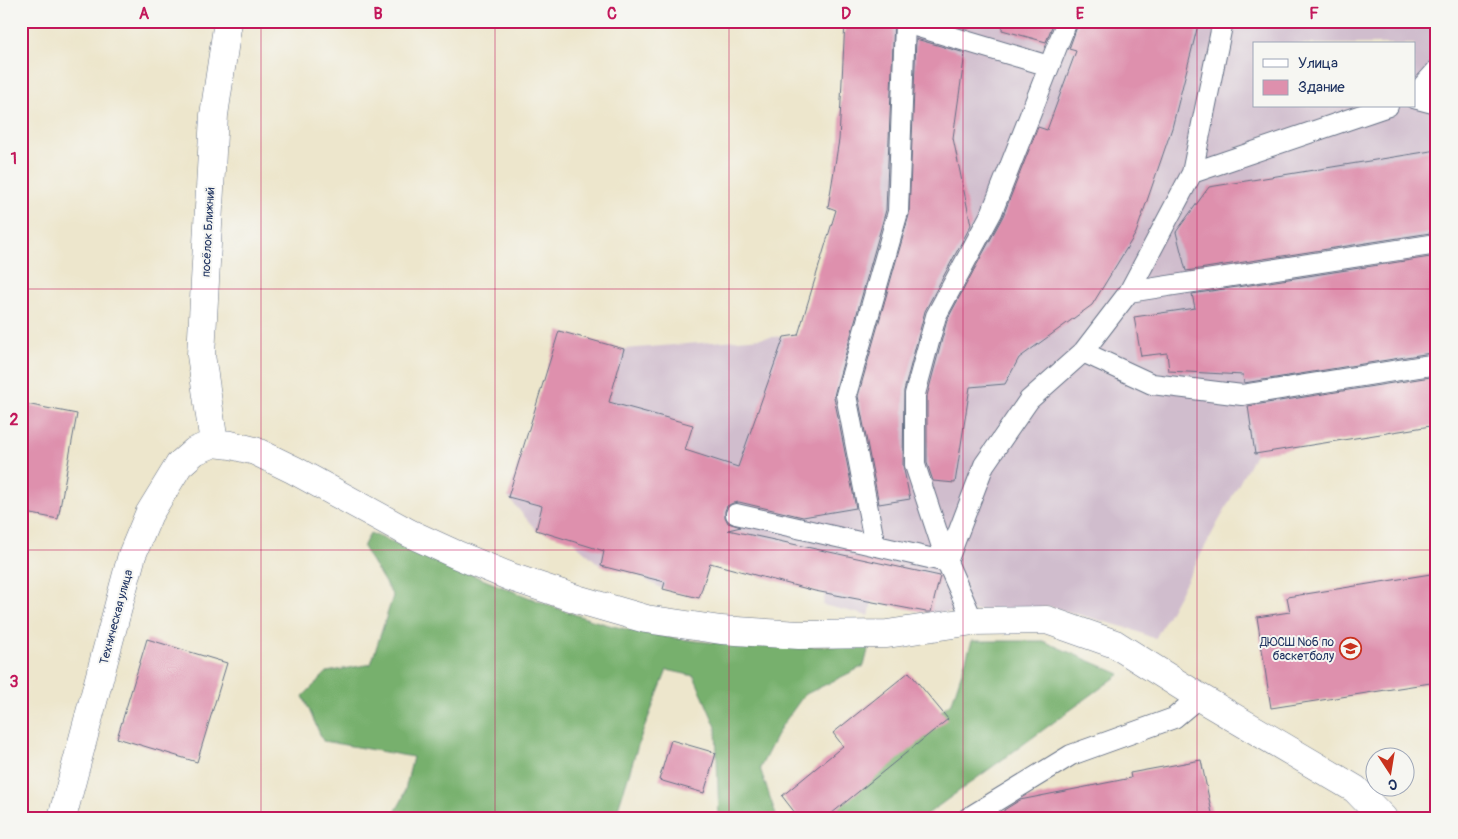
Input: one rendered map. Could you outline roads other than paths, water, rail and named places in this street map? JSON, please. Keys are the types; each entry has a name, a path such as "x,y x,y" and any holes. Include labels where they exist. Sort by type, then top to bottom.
{"street":[{"name":"посёлок Ближний","path":"214,443 201,355 214,115 228,21"},
{"path":"214,443 255,451 294,470 409,533 511,577 646,619 721,630 799,635 888,634 973,621 1047,620 1115,644 1199,697 1355,789 1383,818"},
{"name":"Техническая улица","path":"62,818 132,555 150,514 179,465 195,451 214,443"}],"lane":[{"path":"973,621 947,562 915,465 915,394 936,316 992,212 1067,21"},
{"path":"947,562 984,465 1029,400 1083,352 1129,292 1192,173 1223,21"},
{"path":"875,546 846,395 898,212 905,22 1049,66"},
{"path":"1416,95 1437,70"},
{"path":"1416,98 1437,104"},
{"path":"1192,173 1382,108"},
{"path":"1129,292 1437,244"},
{"path":"1083,352 1152,384 1242,395 1437,364"},
{"path":"736,514 947,562"},
{"path":"968,818 1071,755 1174,718 1199,697"}],"place":[{"name":"ДЮСШ №6 по баскетболу","path":"1350,649"}]}
